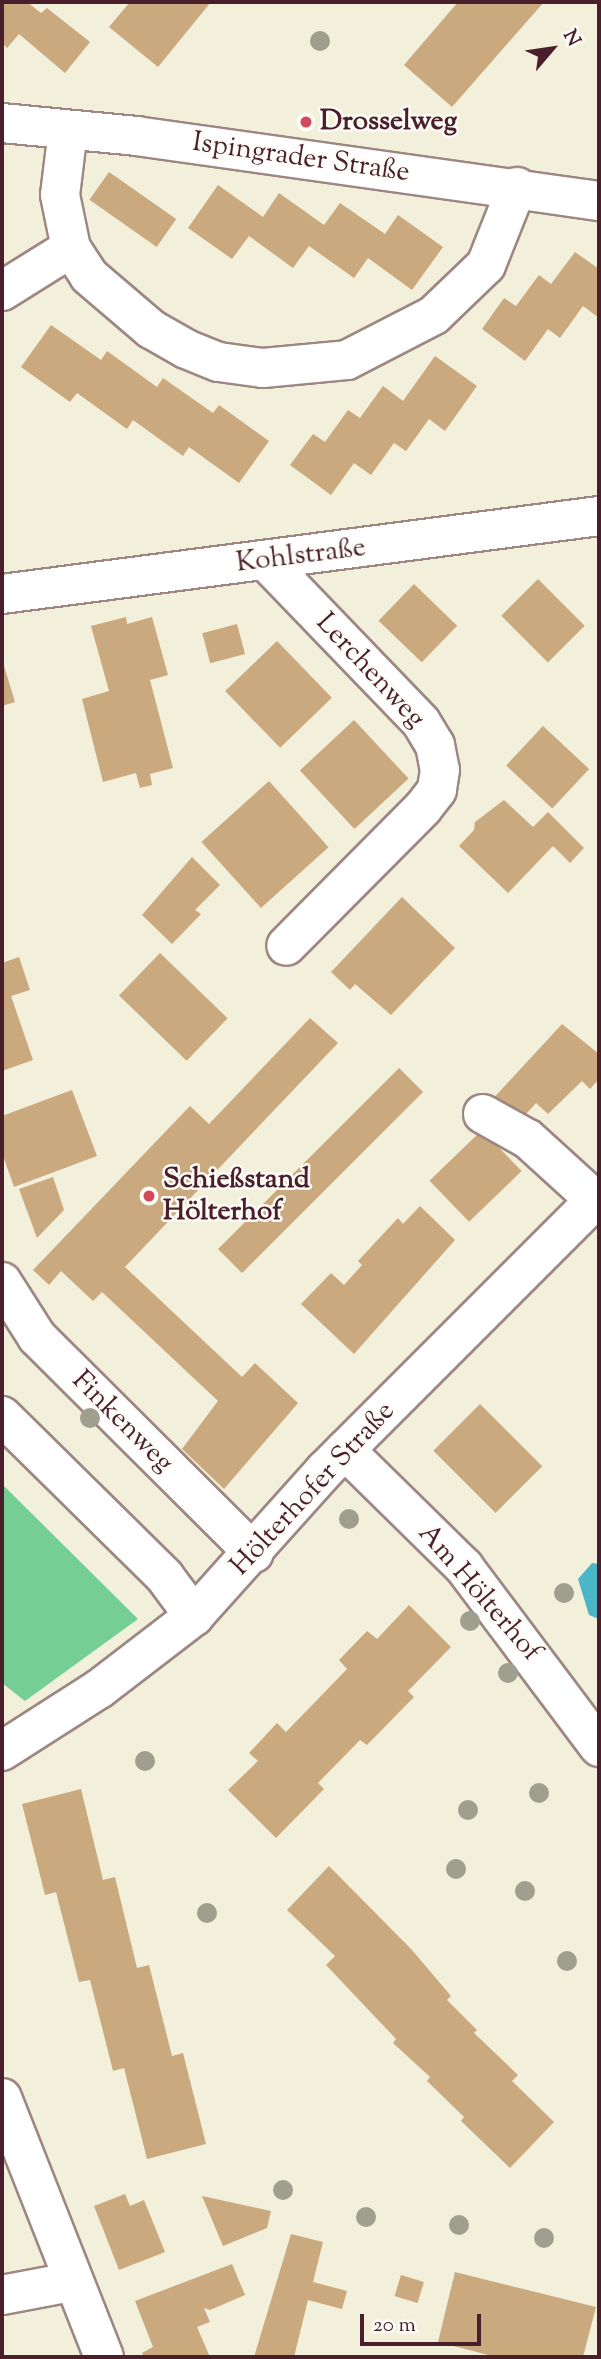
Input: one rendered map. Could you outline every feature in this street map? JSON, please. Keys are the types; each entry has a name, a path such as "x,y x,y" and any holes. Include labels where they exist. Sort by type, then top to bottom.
{"street":[{"name":"Ispingrader Straße","path":"2,123 517,187 599,201"},
{"path":"68,131 60,195 71,248 89,276 151,329 186,349 219,362 263,368 309,367 347,360 396,339 434,315 470,284 502,233 517,187"},
{"path":"2,291 71,248"},
{"name":"Kohlstraße","path":"2,594 599,516"},
{"name":"Lerchenweg","path":"266,561 421,722 435,745 440,770 437,790 423,808 286,946"},
{"path":"483,1114 528,1139 597,1198"},
{"name":"Hölterhofer Straße","path":"2,1751 121,1673 194,1616 345,1450 597,1198"},
{"name":"Finkenweg","path":"2,1282 37,1337 254,1553"},
{"path":"2,1416 165,1577 194,1616"},
{"name":"Am Hölterhof","path":"345,1450 472,1576 599,1747"},
{"path":"2,2098 71,2282 104,2357"},
{"path":"2,2295 71,2282"}],"green space":[{"path":"2,1484 138,1619 25,1701 2,1683"}],"water":[{"path":"592,1563 599,1564 599,1619 589,1615 578,1579"}],"building":[{"path":"2,2 27,2 41,13 47,8 90,42 65,73 19,34 7,48 2,43"},
{"path":"130,2 211,2 158,67 109,27"},
{"path":"458,2 544,2 452,107 404,65"},
{"path":"109,172 176,219 157,247 89,200"},
{"path":"218,185 263,217 279,193 324,225 340,203 385,234 398,215 443,247 412,290 368,258 354,278 309,246 293,268 249,236 232,259 188,228"},
{"path":"575,252 599,269 599,318 583,306 560,338 548,329 525,361 482,329 504,298 516,306 539,275 551,284"},
{"path":"51,325 101,360 107,351 157,387 163,378 213,413 219,405 269,441 239,483 189,447 183,456 133,420 127,429 77,393 70,402 21,367"},
{"path":"435,356 477,386 445,431 429,419 406,451 394,443 371,475 354,463 331,495 290,465 313,434 325,442 348,410 360,418 383,386 403,401"},
{"path":"538,579 585,626 548,662 501,616"},
{"path":"414,584 457,626 422,662 379,621"},
{"path":"126,617 127,624 152,617 168,675 150,680 173,768 150,774 152,785 140,788 136,773 103,782 82,699 109,691 91,626"},
{"path":"237,624 245,654 210,663 202,633"},
{"path":"277,641 332,698 280,748 225,691"},
{"path":"2,659 15,702 2,706"},
{"path":"354,720 409,779 354,829 300,770"},
{"path":"543,726 589,769 552,808 506,765"},
{"path":"269,781 329,847 261,908 201,842"},
{"path":"504,800 533,827 548,812 584,848 570,863 553,846 508,893 459,846 474,830 475,822"},
{"path":"192,857 220,885 195,910 201,914 172,944 142,915"},
{"path":"402,897 455,948 391,1015 355,984 350,990 331,972"},
{"path":"160,953 228,1018 187,1061 119,995"},
{"path":"19,957 30,990 11,996 33,1060 2,1071 2,963"},
{"name":"Schießstand Hölterhof","path":"310,1018 338,1043 125,1267 242,1377 255,1363 298,1403 224,1489 182,1449 218,1401 102,1292 93,1301 61,1271 49,1285 33,1270 190,1106 209,1124"},
{"path":"562,1024 599,1054 599,1079 590,1089 582,1081 548,1114 536,1103 518,1123 488,1104"},
{"path":"399,1068 423,1092 242,1273 218,1249"},
{"path":"72,1090 97,1156 14,1187 2,1153 2,1116"},
{"path":"482,1130 522,1171 469,1222 429,1181"},
{"path":"53,1177 64,1210 37,1238 19,1189"},
{"path":"420,1206 455,1240 354,1354 301,1304 331,1273 344,1285 362,1265 358,1261 398,1218 403,1224"},
{"path":"480,1404 542,1466 496,1513 433,1451"},
{"path":"409,1605 451,1647 408,1691 414,1697 367,1745 360,1740 318,1783 324,1789 276,1838 228,1790 258,1761 249,1753 277,1723 286,1732 347,1669 339,1660 367,1631 377,1639"},
{"path":"81,1789 103,1880 115,1877 137,1968 149,1965 172,2056 183,2053 206,2144 147,2159 124,2068 113,2071 90,1980 79,1982 56,1892 45,1895 22,1804"},
{"path":"329,1866 412,1950 451,1996 447,2000 477,2030 474,2033 518,2075 512,2081 554,2122 510,2168 461,2121 464,2117 427,2081 430,2077 393,2043 396,2039 326,1965 335,1956 287,1910"},
{"path":"125,2194 130,2206 144,2200 165,2252 119,2270 94,2206"},
{"path":"202,2196 271,2211 267,2228 223,2246"},
{"path":"291,2234 323,2242 313,2282 347,2291 342,2309 308,2300 294,2357 254,2357"},
{"path":"232,2264 245,2295 210,2310 204,2308 210,2322 197,2327 210,2357 144,2357 142,2353 153,2347 135,2301"},
{"path":"455,2272 596,2307 583,2357 496,2357 438,2342"},
{"path":"401,2275 424,2282 418,2303 395,2296"}],"place":[{"name":"Drosselweg","path":"306,122"},
{"name":"Schießstand Hölterhof","path":"149,1196"}]}
